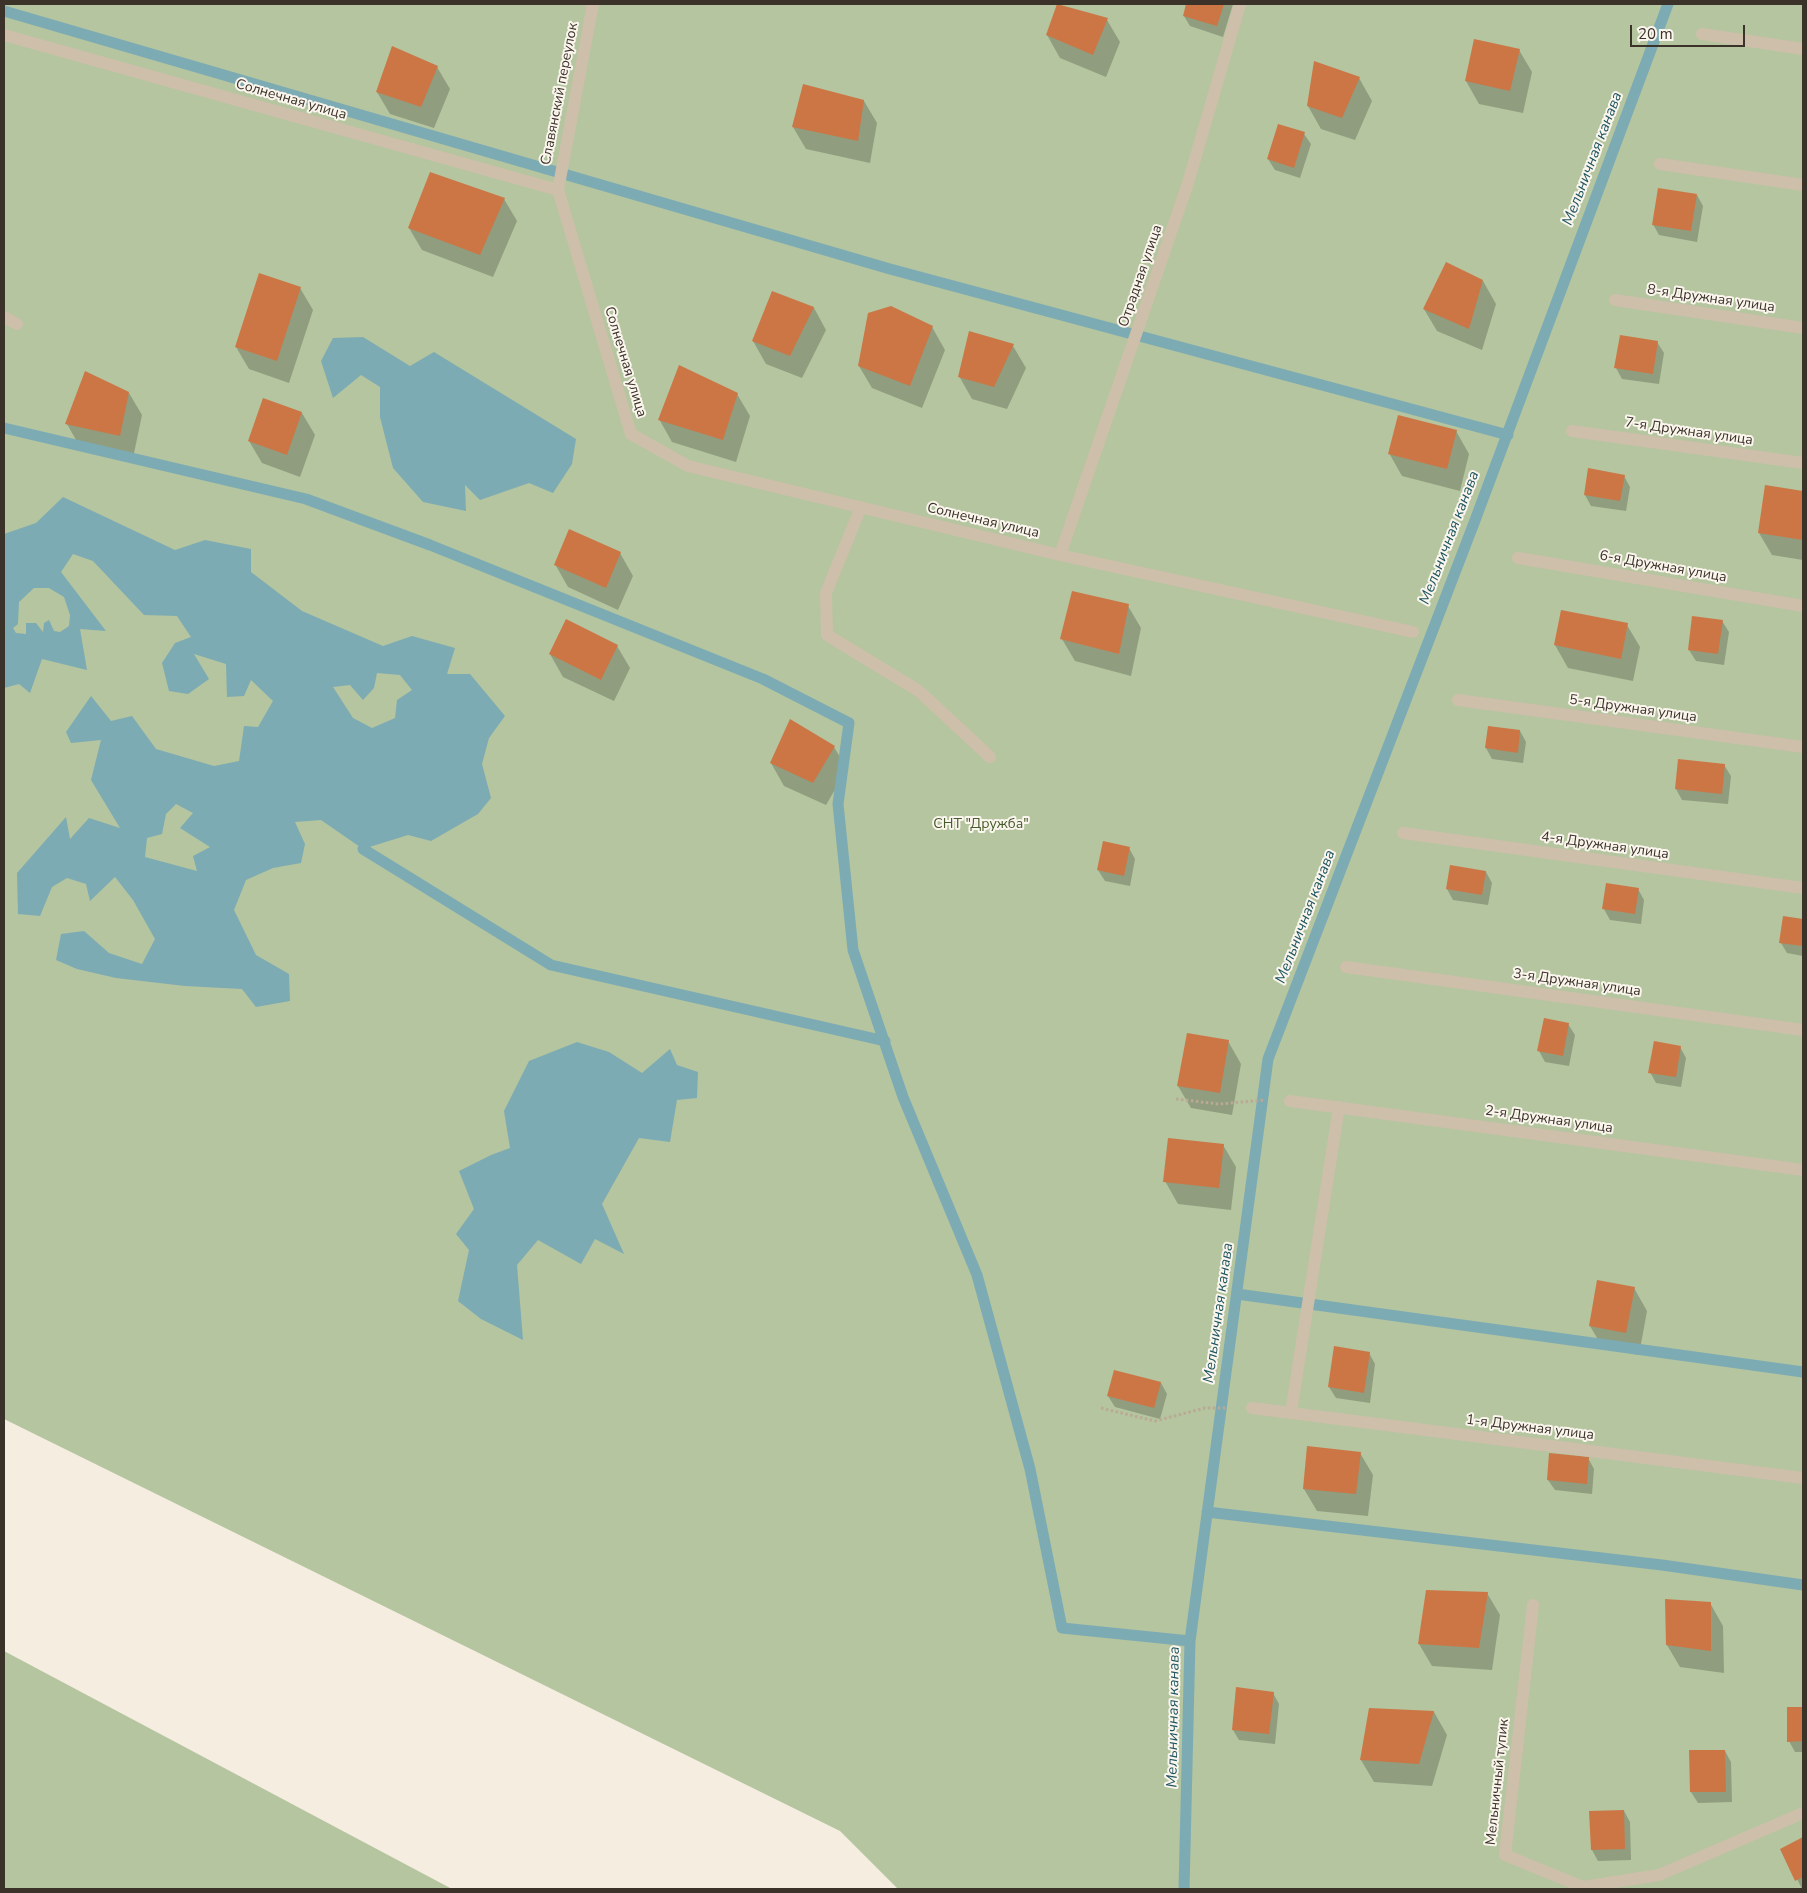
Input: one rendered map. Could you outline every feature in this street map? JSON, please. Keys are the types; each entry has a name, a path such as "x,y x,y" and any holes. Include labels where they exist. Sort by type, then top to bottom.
{"lane":[{"name":"Славянский переулок","path":"558,190 593,4"},
{"name":"Отрадная улица","path":"1060,555 1188,183 1240,4"},
{"path":"1702,34 1803,49"},
{"name":"Солнечная улица","path":"4,35 558,190 631,434 688,466 1060,555 1413,632"},
{"path":"1660,164 1803,185"},
{"name":"8-я Дружная улица","path":"1615,300 1803,328"},
{"path":"4,317 17,324"},
{"name":"7-я Дружная улица","path":"1572,431 1803,463"},
{"path":"861,508 826,593 827,635 920,691 990,758"},
{"name":"6-я Дружная улица","path":"1518,558 1803,606"},
{"name":"5-я Дружная улица","path":"1458,700 1803,747"},
{"name":"4-я Дружная улица","path":"1403,833 1803,888"},
{"name":"3-я Дружная улица","path":"1346,967 1803,1030"},
{"name":"2-я Дружная улица","path":"1290,1101 1803,1170"},
{"path":"1291,1412 1339,1108"},
{"name":"1-я Дружная улица","path":"1252,1408 1803,1478"},
{"name":"Мельничный тупик","path":"1533,1605 1505,1855 1583,1886 1658,1874 1803,1813"}],"path":[{"path":"1176,1099 1219,1104 1248,1100 1290,1101"},
{"path":"1101,1408 1154,1421 1205,1408 1252,1408"}],"green space":[{"name":"СНТ \"Дружба\"","path":"4,4 1803,4 1803,1889 898,1889 840,1831 4,1419"},
{"path":"4,1651 452,1889 4,1889"}],"water":[{"path":"363,337 410,366 434,352 576,439 572,464 553,493 529,483 480,500 465,485 466,511 423,502 393,468 380,417 380,387 361,375 333,398 321,361 333,338"},
{"path":"63,497 175,550 205,540 251,549 251,572 302,611 383,646 412,636 455,648 447,674 470,674 505,716 489,738 482,764 491,798 478,814 431,841 408,835 363,849 321,820 295,822 305,844 301,863 273,868 246,880 234,910 256,955 289,974 290,1001 256,1007 242,989 185,986 116,978 77,969 56,960 61,934 84,931 109,953 142,964 155,939 133,900 115,877 90,901 86,884 67,878 52,887 40,916 18,914 17,873 66,817 70,839 89,818 120,828 91,780 101,740 71,743 66,732 91,696 111,721 132,716 156,749 214,766 239,761 244,726 258,727 273,701 251,680 244,696 227,697 226,664 194,654 209,679 188,694 169,691 162,663 175,643 191,637 177,616 144,615 93,561 73,554 61,572 106,631 80,629 87,670 42,659 30,693 19,684 4,688 4,534 36,523","holes":["34,588 49,588 64,597 70,615 69,626 60,632 54,631 49,620 44,623 43,632 36,623 26,623 26,634 16,633 13,628 18,624 19,602","377,673 400,675 412,690 397,700 395,718 372,728 353,718 333,687 350,685 363,700 374,688","176,804 193,813 180,828 210,847 193,856 197,871 145,857 147,838 162,834 166,814"]},
{"path":"577,1042 609,1052 642,1073 670,1049 677,1065 698,1072 697,1098 677,1100 670,1142 639,1138 602,1204 624,1254 595,1239 581,1264 538,1240 517,1265 523,1340 481,1319 458,1301 469,1250 456,1234 474,1209 459,1171 510,1148 504,1111 529,1061"}],"building":[{"path":"1057,4 1108,18 1093,55 1046,35"},
{"path":"1186,4 1224,4 1217,26 1183,16"},
{"path":"1474,39 1520,49 1510,91 1465,81"},
{"path":"392,46 438,66 421,107 376,92"},
{"path":"1314,61 1360,77 1342,118 1307,106"},
{"path":"803,84 864,100 858,141 792,127"},
{"path":"1278,124 1305,132 1294,168 1267,159"},
{"path":"430,172 505,198 480,255 408,228"},
{"path":"1658,188 1697,194 1691,231 1652,225"},
{"path":"1446,262 1483,280 1469,329 1423,309"},
{"path":"259,273 301,287 277,361 235,347"},
{"path":"772,291 814,307 790,356 752,341"},
{"path":"891,306 933,326 910,386 858,366 868,313"},
{"path":"969,331 1014,344 994,387 958,377"},
{"path":"1620,335 1658,341 1653,374 1614,368"},
{"path":"679,365 738,393 723,440 658,420"},
{"path":"85,371 129,392 120,436 65,424"},
{"path":"263,398 302,412 287,455 248,441"},
{"path":"1398,415 1457,430 1447,469 1388,454"},
{"path":"1588,468 1625,475 1620,501 1584,495"},
{"path":"1765,485 1803,491 1803,540 1758,533"},
{"path":"569,529 621,552 606,588 554,565"},
{"path":"1072,591 1129,604 1119,654 1060,639"},
{"path":"1561,610 1628,623 1621,659 1554,645"},
{"path":"1692,616 1723,620 1718,654 1688,650"},
{"path":"566,619 618,645 601,680 549,654"},
{"path":"790,719 835,746 813,783 770,763"},
{"path":"1488,726 1520,730 1518,753 1485,748"},
{"path":"1678,759 1725,764 1722,794 1675,789"},
{"path":"1103,841 1130,847 1124,876 1097,870"},
{"path":"1450,865 1486,871 1482,895 1446,889"},
{"path":"1606,883 1639,888 1635,914 1602,909"},
{"path":"1783,916 1803,919 1803,946 1779,943"},
{"path":"1544,1018 1569,1023 1563,1056 1537,1051"},
{"path":"1187,1033 1229,1040 1220,1093 1177,1086"},
{"path":"1654,1041 1681,1046 1676,1077 1648,1073"},
{"path":"1168,1138 1224,1144 1219,1188 1163,1182"},
{"path":"1597,1280 1635,1287 1626,1333 1589,1326"},
{"path":"1334,1346 1370,1352 1364,1393 1328,1387"},
{"path":"1114,1370 1161,1382 1154,1408 1107,1396"},
{"path":"1307,1446 1361,1452 1356,1494 1303,1489"},
{"path":"1549,1453 1589,1457 1587,1484 1547,1480"},
{"path":"1426,1590 1488,1592 1479,1648 1418,1644"},
{"path":"1665,1599 1711,1602 1711,1651 1666,1645"},
{"path":"1236,1687 1274,1692 1269,1734 1232,1730"},
{"path":"1787,1707 1803,1707 1803,1741 1787,1742"},
{"path":"1369,1708 1434,1711 1419,1764 1360,1760"},
{"path":"1689,1750 1725,1750 1726,1792 1690,1792"},
{"path":"1624,1810 1625,1849 1591,1850 1589,1811"},
{"path":"1803,1837 1803,1877 1795,1881 1780,1849"}],"waterway":[{"name":"Мельничная канава","path":"1184,1889 1190,1641 1268,1059 1474,523 1668,4"},
{"path":"4,11 890,269 1508,435"},
{"path":"4,428 306,499 430,545 763,679 849,723 838,804 853,950 903,1097 977,1275 1030,1469 1062,1628 1190,1641"},
{"path":"363,849 551,965 885,1041"},
{"path":"1237,1294 1803,1372"},
{"path":"1207,1512 1662,1565 1803,1585"}]}
